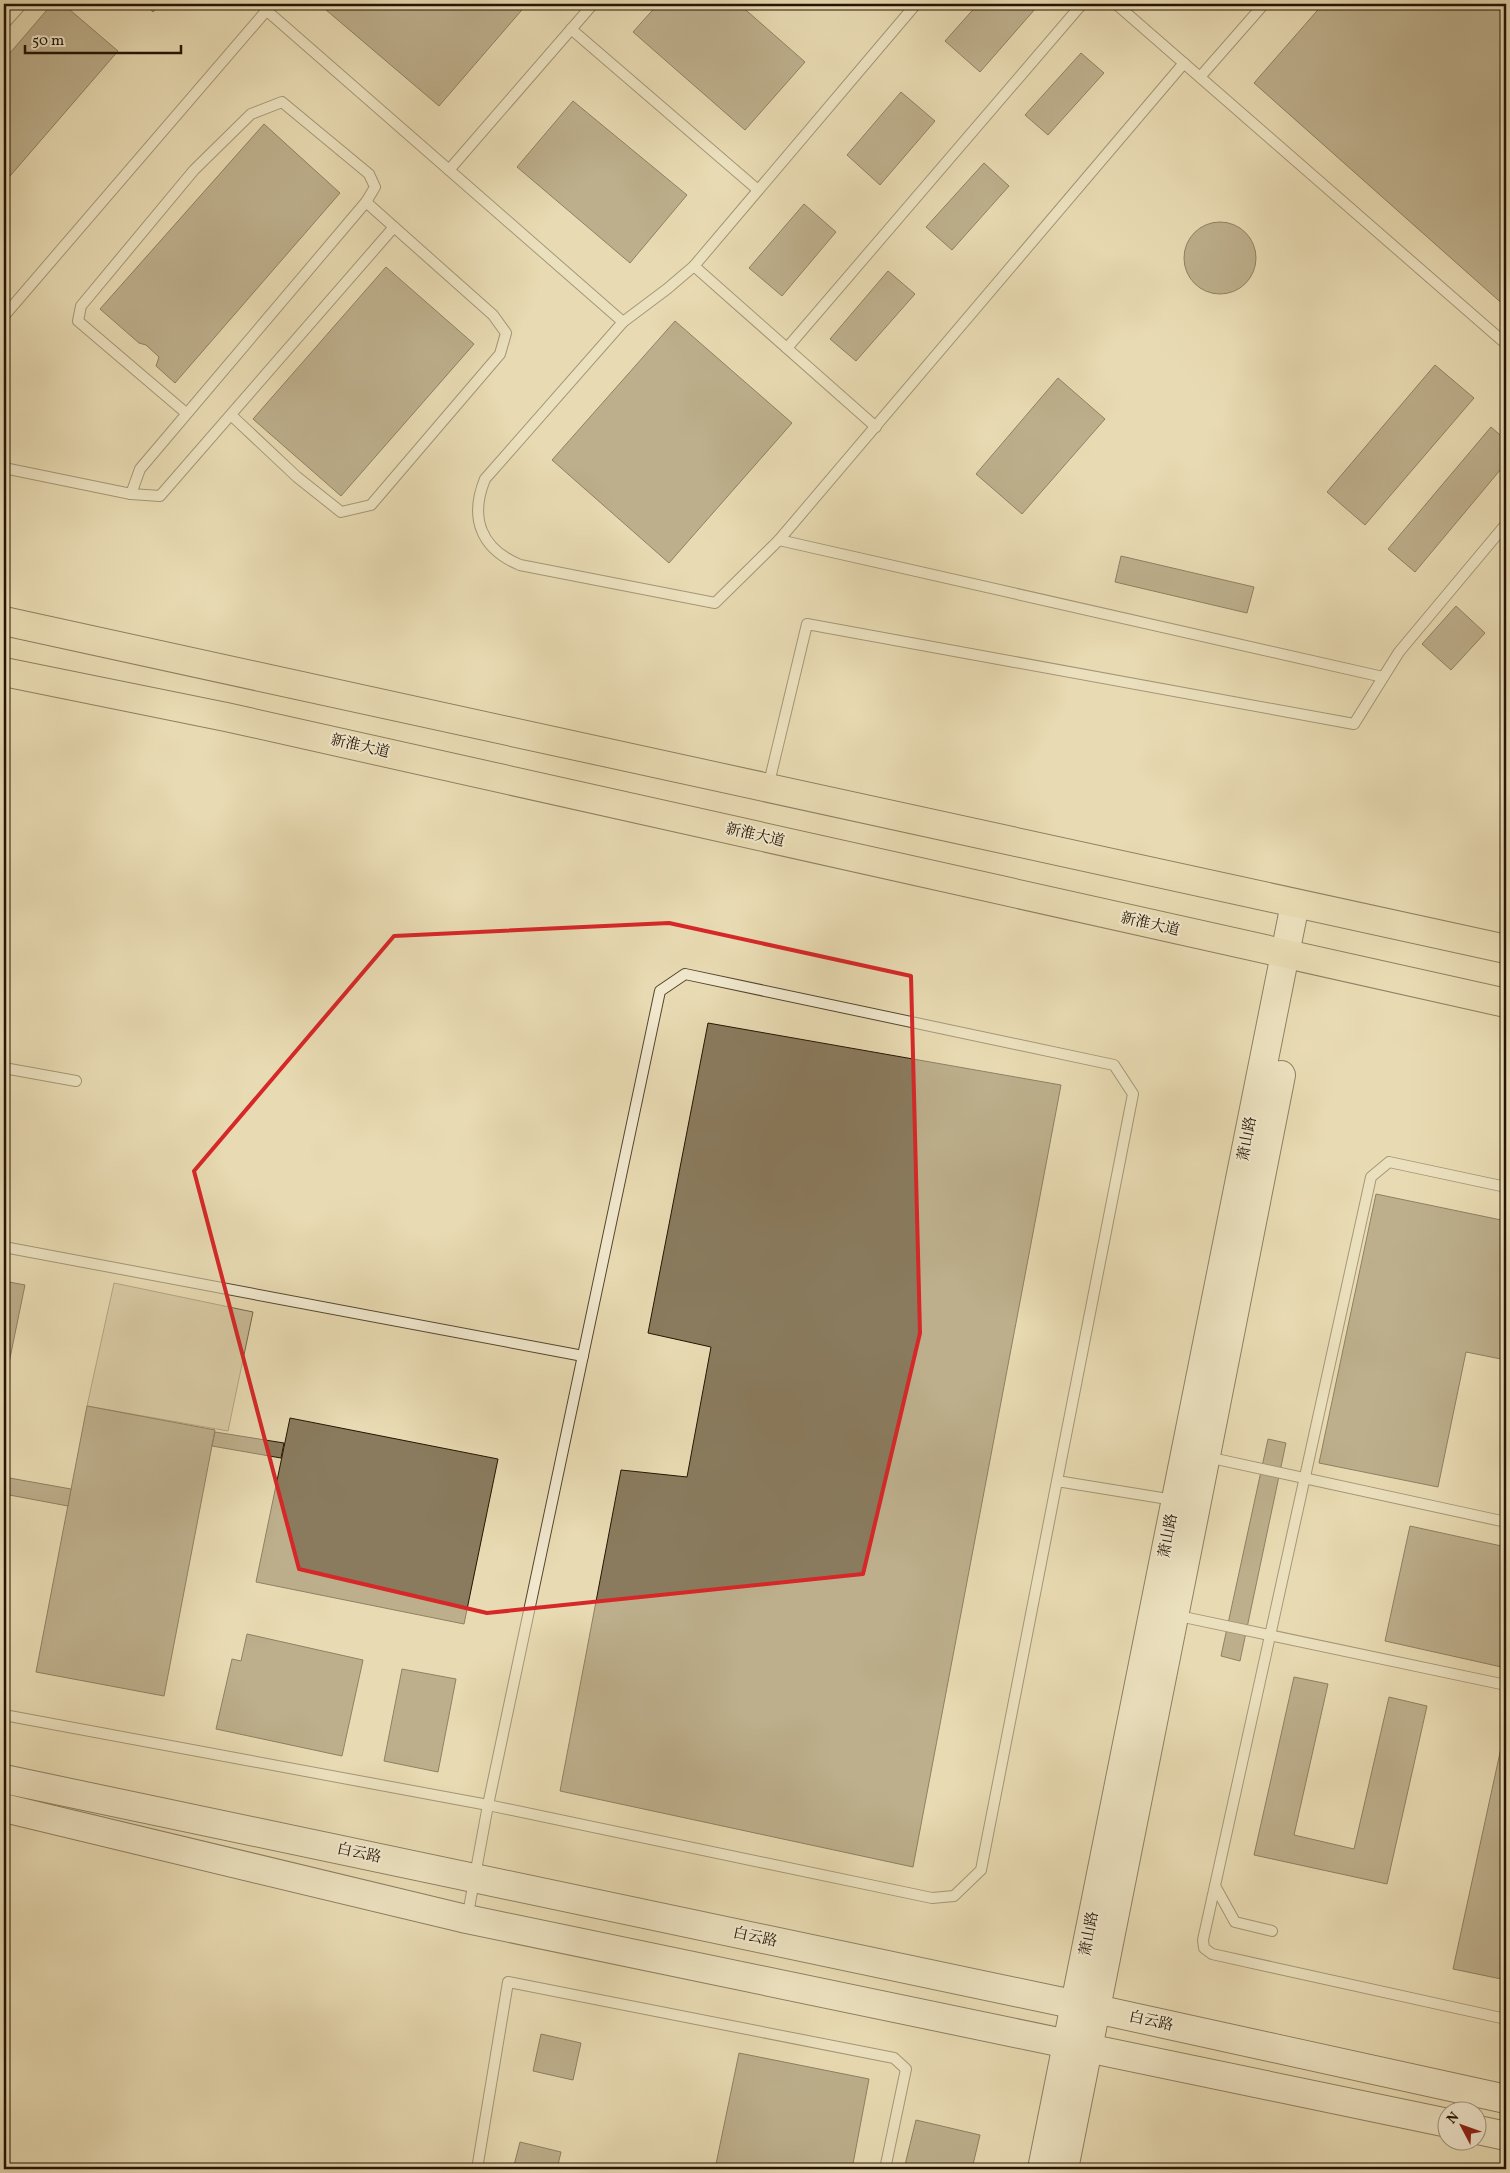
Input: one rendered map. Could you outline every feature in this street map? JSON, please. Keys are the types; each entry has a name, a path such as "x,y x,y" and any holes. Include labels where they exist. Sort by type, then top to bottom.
{"main road":[{"path":"4,621 1506,949"},
{"name":"新淮大道","path":"9,678 236,719 1506,1003"}],"street":[{"name":"萧山路","path":"1064,2169 1078,2045 1085,2007 1305,906"},
{"name":"萧山路","path":"1085,2007 1173,1615 1187,1502 1207,1457 1294,957"},
{"name":"白云路","path":"4,1779 1085,2007 1506,2099"},
{"path":"4,1808 467,1918 1438,2121"},
{"name":"萧山路","path":"1042,2169 1078,2045"},
{"path":"1488,2132 1506,2136"}],"lane":[{"path":"4,24 22,4"},
{"path":"449,170 593,4"},
{"path":"916,4 694,266 667,290 623,322 485,479 478,499 478,514 482,530 490,546 501,555 520,565 715,603 779,540 1184,63"},
{"path":"787,348 1082,4"},
{"path":"1116,4 1506,344"},
{"path":"1200,77 1264,4"},
{"path":"4,316 269,7 449,170 623,322"},
{"path":"571,29 758,190"},
{"path":"131,494 140,469 366,202 375,186 369,174 282,102 252,114 194,170 81,306 78,321 186,413"},
{"path":"232,415 298,477 341,512 371,505 500,354 506,333 493,316 366,202"},
{"path":"4,468 131,494 160,496 394,226"},
{"path":"694,266 876,427"},
{"path":"768,788 808,624 1354,724 1399,652 1506,524"},
{"path":"779,540 1383,677"},
{"path":"4,1715 488,1805 932,1898 954,1896 981,1870 1133,1094 1114,1064 685,974 660,991 488,1805 467,1918"},
{"path":"4,1068 76,1081"},
{"path":"1506,1187 1389,1162 1371,1177 1203,1940 1204,1948 1212,1954 1506,2019"},
{"path":"4,1247 583,1356"},
{"path":"1207,1457 1506,1522"},
{"path":"1057,1481 1187,1502"},
{"path":"1173,1615 1506,1685"},
{"path":"1215,1886 1236,1922 1272,1931"},
{"path":"476,2169 508,1982 894,2058 906,2069 885,2169"}],"highlighted area":[{"path":"669,923 911,976 920,1333 863,1574 487,1613 299,1569 194,1171 394,936"}],"shaded area":[{"path":"114,1283 253,1312 228,1431 87,1406"}],"building":[{"path":"52,4 63,4 118,51 4,183 4,60"},
{"path":"144,4 161,4 153,12"},
{"path":"319,4 527,4 439,106"},
{"path":"658,4 739,4 805,62 745,130 633,32"},
{"path":"978,4 1031,4 1036,8 980,72 945,41"},
{"path":"1323,4 1506,4 1506,307 1254,83"},
{"path":"1081,53 1104,73 1048,135 1025,115"},
{"path":"901,92 935,121 880,185 847,155"},
{"path":"573,101 687,195 630,263 517,167"},
{"path":"264,124 340,193 175,383 156,366 159,357 146,345 139,343 100,309"},
{"path":"984,163 1009,186 952,250 926,227"},
{"path":"804,204 836,232 782,296 749,268"},
{"path":"1220,222 1234,225 1246,232 1253,244 1256,258 1253,272 1246,284 1234,291 1220,294 1206,291 1194,284 1187,272 1184,258 1187,244 1194,232 1206,225"},
{"path":"386,267 474,344 341,496 253,419"},
{"path":"888,271 915,294 856,361 830,339"},
{"path":"675,321 792,423 669,563 552,460"},
{"path":"1435,365 1474,398 1365,525 1327,492"},
{"path":"1058,378 1105,419 1022,514 976,474"},
{"path":"1491,427 1506,440 1506,463 1415,572 1388,549"},
{"path":"1121,556 1254,587 1247,613 1115,582"},
{"path":"1456,606 1485,633 1451,670 1422,644"},
{"path":"708,1023 1061,1085 913,1867 560,1791 621,1470 687,1477 711,1347 648,1333"},
{"path":"1376,1194 1506,1221 1506,1360 1466,1352 1438,1487 1319,1463"},
{"path":"4,1281 25,1285 4,1387"},
{"path":"87,1406 215,1430 164,1696 36,1672"},
{"path":"290,1418 498,1459 464,1624 256,1582"},
{"path":"215,1432 284,1443 281,1458 212,1446"},
{"path":"1268,1439 1286,1443 1240,1661 1221,1656"},
{"path":"4,1477 71,1489 68,1506 4,1494"},
{"path":"1410,1526 1506,1547 1506,1668 1385,1641"},
{"path":"247,1634 363,1660 342,1756 216,1729 232,1659 241,1661"},
{"path":"402,1669 456,1679 438,1772 384,1761"},
{"path":"1294,1677 1328,1684 1294,1835 1354,1849 1389,1697 1427,1706 1387,1884 1254,1855"},
{"path":"1506,1725 1506,1980 1453,1969"},
{"path":"541,2034 581,2043 573,2080 533,2071"},
{"path":"739,2053 869,2079 852,2169 802,2169 773,2164 772,2169 715,2169"},
{"path":"916,2120 980,2135 972,2169 904,2169"},
{"path":"520,2142 561,2152 557,2169 513,2169"},
{"path":"625,2165 646,2169 624,2169"}]}
